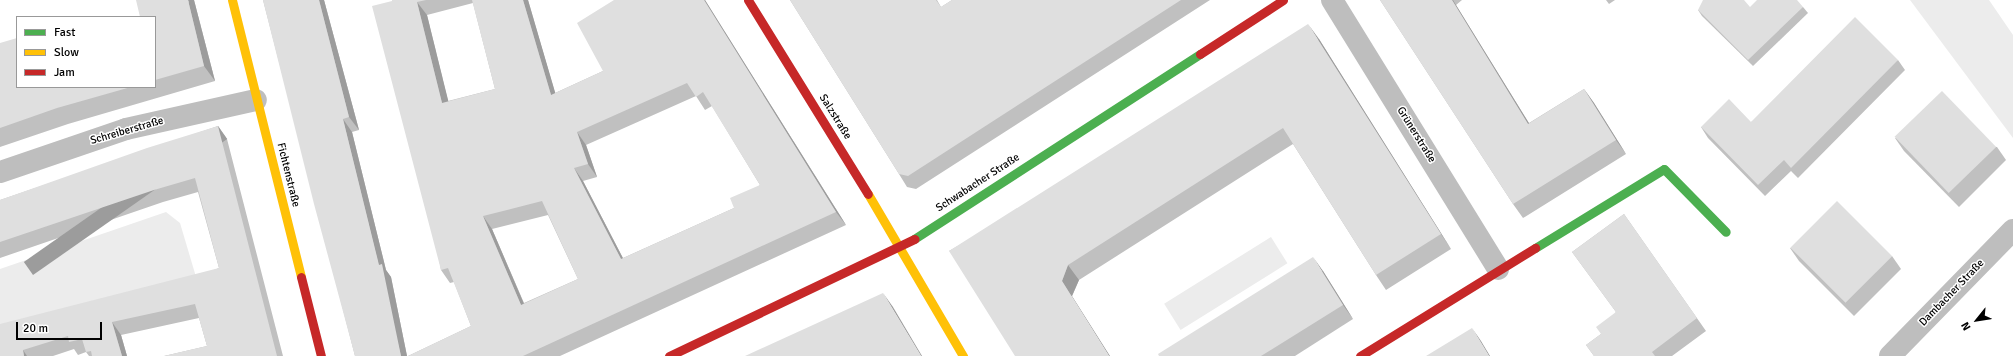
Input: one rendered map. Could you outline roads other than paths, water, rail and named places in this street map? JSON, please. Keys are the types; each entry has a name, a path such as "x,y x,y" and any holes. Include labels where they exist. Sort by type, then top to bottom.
{"street":[{"name":"Fichtenstraße","path":"232,0 321,356"},
{"name":"Salzstraße","path":"748,0 901,247 931,303 963,356"},
{"name":"Schwabacher Straße","path":"669,356 901,247 1283,0"},
{"name":"Grünerstraße","path":"1332,0 1498,269"},
{"name":"Schreiberstraße","path":"0,172 126,129 256,100"},
{"path":"1360,356 1498,269 1664,169 1726,232"},
{"name":"Dambacher Straße","path":"1890,356 2013,230"}]}
